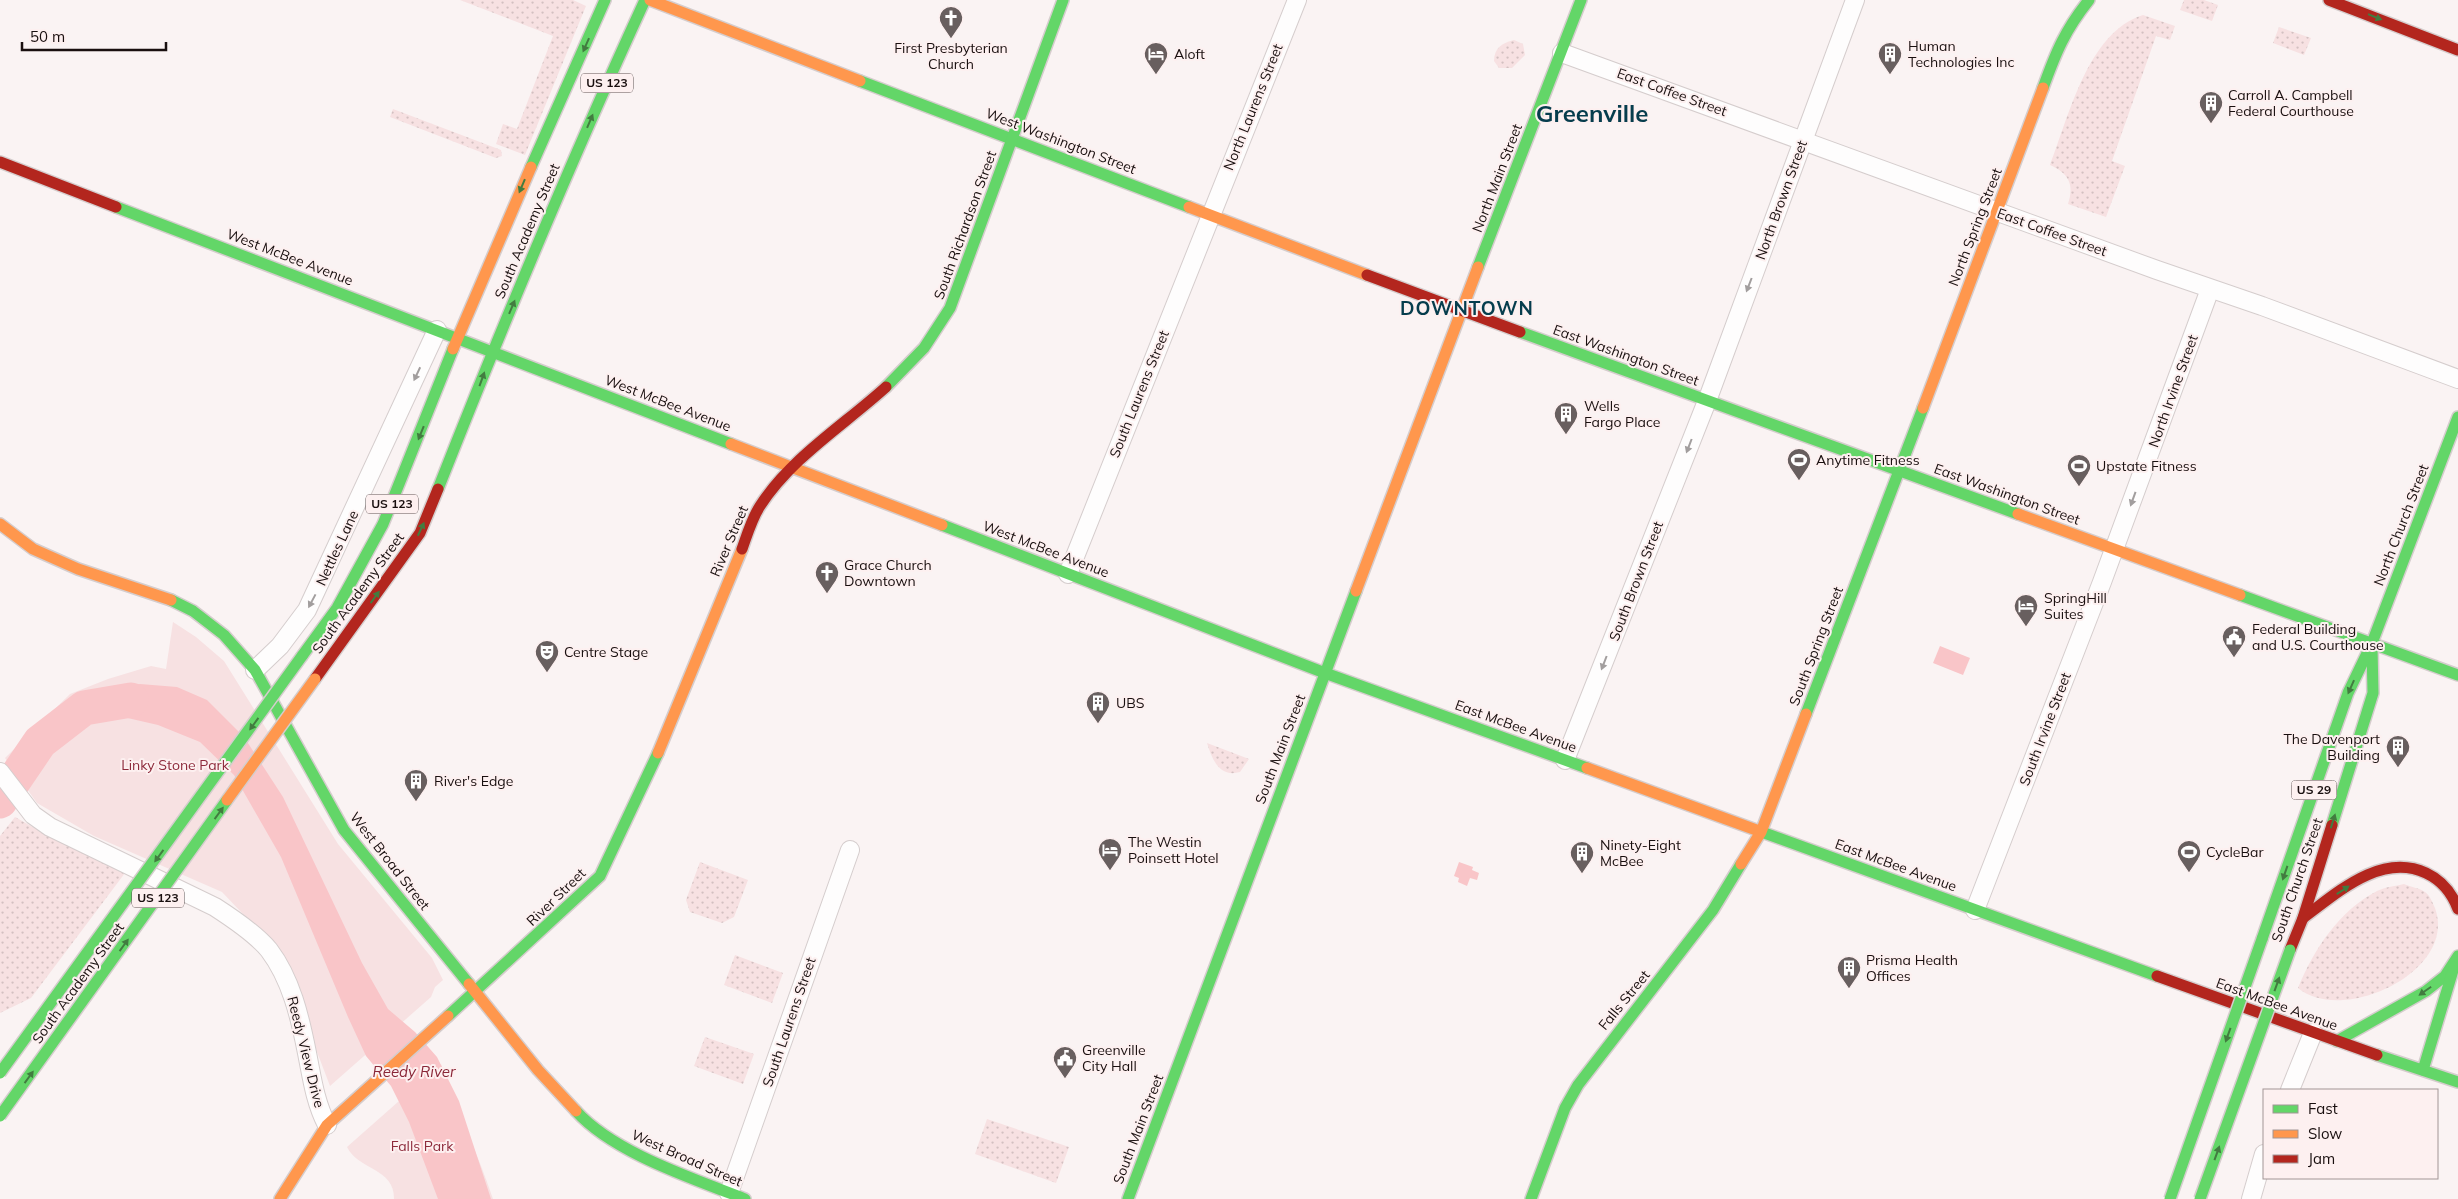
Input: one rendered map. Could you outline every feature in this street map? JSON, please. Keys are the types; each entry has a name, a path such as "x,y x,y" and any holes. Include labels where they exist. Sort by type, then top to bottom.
{"main road":[{"name":"South Academy Street","path":"0,1073 337,608 383,524 530,168 606,0"},
{"name":"South Academy Street","path":"0,1116 420,533 492,352 586,130 645,0"},
{"name":"West Washington Street","path":"650,0 1461,310"},
{"name":"South Richardson Street","path":"794,468 831,431 898,375 920,352 951,306 1063,0"},
{"name":"North Main Street","path":"1461,310 1582,0"},
{"name":"North Spring Street","path":"1900,471 2059,45 2070,24 2089,0"},
{"path":"2329,0 2458,50"},
{"name":"West McBee Avenue","path":"0,162 1325,673"},
{"name":"East Washington Street","path":"1461,310 2458,675"},
{"name":"South Main Street","path":"1128,1199 1461,310"},
{"name":"North Church Street","path":"2372,643 2458,417"},
{"name":"River Street","path":"280,1199 327,1125 475,993 600,876 648,778 759,507 774,486 794,468"},
{"name":"South Spring Street","path":"1761,832 1900,471"},
{"name":"West Broad Street","path":"0,524 33,549 78,569 164,596 193,611 224,635 255,670 344,830 538,1070 589,1126 651,1161 737,1196"},
{"name":"South Church Street","path":"2200,1199 2303,918 2373,693 2372,643"},
{"name":"South Church Street","path":"2170,1199 2348,693 2372,643"},
{"name":"East McBee Avenue","path":"1325,673 2313,1033 2458,1082"},
{"name":"Falls Street","path":"1531,1199 1565,1108 1578,1085 1713,910 1761,832"},
{"path":"2303,918 2369,875 2390,867 2408,867 2426,872 2448,890 2458,908"},
{"path":"2337,1041 2383,1014 2410,1002 2443,978 2457,960"},
{"path":"2422,1070 2457,960"}],"street":[{"name":"North Laurens Street","path":"1210,214 1296,0"},
{"name":"North Brown Street","path":"1707,401 1855,0"},
{"name":"East Coffee Street","path":"1562,53 2210,289 2262,306 2458,379"},
{"name":"South Laurens Street","path":"1068,574 1210,214"},
{"name":"North Irvine Street","path":"2115,549 2210,289"},
{"name":"Nettles Lane","path":"255,670 280,646 307,610 437,330"},
{"name":"South Brown Street","path":"1565,760 1707,401"},
{"name":"South Irvine Street","path":"1975,910 2115,549"},
{"name":"Reedy View Drive","path":"0,772 33,815 62,834 215,907 238,922 267,948 279,965 301,1023 317,1106 327,1125"},
{"name":"South Laurens Street","path":"737,1196 850,850"},
{"path":"2290,1089 2313,1033"},
{"path":"2251,1199 2263,1157"}],"green space":[{"path":"460,0 573,0 586,6 525,155 496,144 503,124 517,129 553,36"},
{"path":"2184,0 2204,0 2218,5 2212,21 2180,10"},
{"path":"2143,15 2175,26 2170,40 2156,36 2112,161 2125,166 2106,217 2068,204 2071,191 2068,180 2061,172 2050,165 2073,100 2094,57 2108,39 2124,24"},
{"path":"2279,27 2311,38 2304,55 2273,43"},
{"path":"1514,40 1523,44 1525,55 1512,68 1499,68 1494,61 1497,49"},
{"path":"393,109 501,150 502,156 496,158 390,117"},
{"name":"Linky Stone Park","path":"173,622 196,637 224,661 338,844 432,958 443,980 435,987 431,997 330,1086 279,952 222,892 94,836 37,803 5,758 70,694 108,679 151,666 166,669"},
{"path":"1207,743 1249,759 1240,772 1227,772 1222,770 1214,761"},
{"path":"15,817 54,839 125,873 31,998 0,1013 0,836"},
{"path":"700,862 748,880 734,917 722,923 690,912 686,900"},
{"path":"2404,884 2420,889 2428,895 2435,908 2438,931 2429,953 2413,971 2392,986 2367,996 2341,1000 2317,998 2298,988 2320,945 2329,932 2351,909 2377,891"},
{"path":"735,955 783,973 772,1003 724,985"},
{"path":"705,1037 754,1054 743,1084 694,1066"},
{"name":"Falls Park","path":"441,1064 493,1199 394,1199 393,1189 389,1181 352,1155 347,1147"},
{"path":"987,1119 1069,1147 1056,1183 975,1154"}],"water":[{"path":"1940,646 1970,658 1963,675 1933,663"},
{"name":"Reedy River","path":"140,684 177,687 207,700 244,737 283,797 362,963 388,1009 415,1032 437,1057 459,1101 491,1199 438,1199 409,1122 391,1086 366,1056 281,857 234,775 200,742 158,725 84,708 102,691"},
{"path":"1459,862 1473,867 1472,870 1479,873 1477,880 1470,878 1467,886 1458,882 1459,878 1454,876"}],"waterway":[{"name":"Reedy River","path":"0,801 40,742 84,708 131,700"}],"traffic: fast":[{"path":"531,167 605,0"},
{"path":"438,489 538,243 645,0"},
{"path":"886,387 924,348 950,308 1063,0"},
{"path":"1478,267 1581,0"},
{"path":"2043,88 2062,42 2089,0"},
{"path":"860,81 1189,207"},
{"path":"116,207 731,444"},
{"path":"1520,332 2018,514"},
{"path":"302,656 337,608 383,524 453,349"},
{"path":"1806,714 1923,408"},
{"path":"2262,939 2348,693 2372,643 2458,417"},
{"path":"942,525 1325,673 1587,768"},
{"path":"1128,1199 1356,591"},
{"path":"2240,595 2458,675"},
{"path":"171,600 193,611 224,635 255,670 344,830 469,984"},
{"path":"2332,825 2373,693 2372,647"},
{"path":"0,1073 302,656"},
{"path":"448,1016 600,876 658,753"},
{"path":"0,1116 227,800"},
{"path":"1759,831 2157,976"},
{"path":"1531,1199 1565,1108 1578,1085 1713,910 1741,864"},
{"path":"2170,1199 2262,939"},
{"path":"2200,1199 2290,950"},
{"path":"2337,1041 2426,991 2445,976 2458,956"},
{"path":"2423,1070 2454,967"},
{"path":"2377,1055 2458,1082"},
{"path":"576,1111 611,1140 632,1152 678,1173 745,1199"}],"traffic: slow":[{"path":"650,0 860,81"},
{"path":"1923,408 2043,88"},
{"path":"453,349 531,167"},
{"path":"1189,207 1367,275"},
{"path":"1356,591 1478,267"},
{"path":"731,444 942,525"},
{"path":"2018,514 2240,595"},
{"path":"0,524 33,549 78,569 171,600"},
{"path":"658,753 742,549"},
{"path":"227,800 315,679"},
{"path":"1741,864 1761,832 1806,714"},
{"path":"1587,768 1759,831"},
{"path":"469,984 538,1070 576,1111"},
{"path":"280,1199 327,1125 448,1016"}],"traffic: jam":[{"path":"2329,0 2458,50"},
{"path":"0,162 116,207"},
{"path":"1367,275 1520,332"},
{"path":"742,549 757,511 787,472 802,457 886,387"},
{"path":"315,679 420,533 438,489"},
{"path":"2290,950 2303,918 2332,825"},
{"path":"2303,918 2330,897 2360,878 2376,871 2393,868 2409,868 2426,873 2436,879 2453,898 2458,909"},
{"path":"2157,976 2377,1055"}],"place":[{"name":"First Presbyterian Church","path":"951,39"},
{"name":"Aloft","path":"1156,75"},
{"name":"Human Technologies Inc","path":"1890,75"},
{"name":"Carroll A. Campbell Federal Courthouse","path":"2211,124"},
{"name":"Wells Fargo Place","path":"1566,435"},
{"name":"Anytime Fitness","path":"1799,481"},
{"name":"Upstate Fitness","path":"2079,487"},
{"name":"Grace Church Downtown","path":"827,594"},
{"name":"SpringHill Suites","path":"2026,627"},
{"name":"Federal Building and U.S. Courthouse","path":"2234,658"},
{"name":"Centre Stage","path":"547,673"},
{"name":"UBS","path":"1098,724"},
{"name":"The Davenport Building","path":"2398,768"},
{"name":"River's Edge","path":"416,802"},
{"name":"The Westin Poinsett Hotel","path":"1110,871"},
{"name":"CycleBar","path":"2189,873"},
{"name":"Ninety-Eight McBee","path":"1582,874"},
{"name":"Prisma Health Offices","path":"1849,989"},
{"name":"Greenville City Hall","path":"1065,1079"}],"district":[{"name":"Greenville","path":"1592,114"},
{"name":"DOWNTOWN","path":"1467,308"}]}
